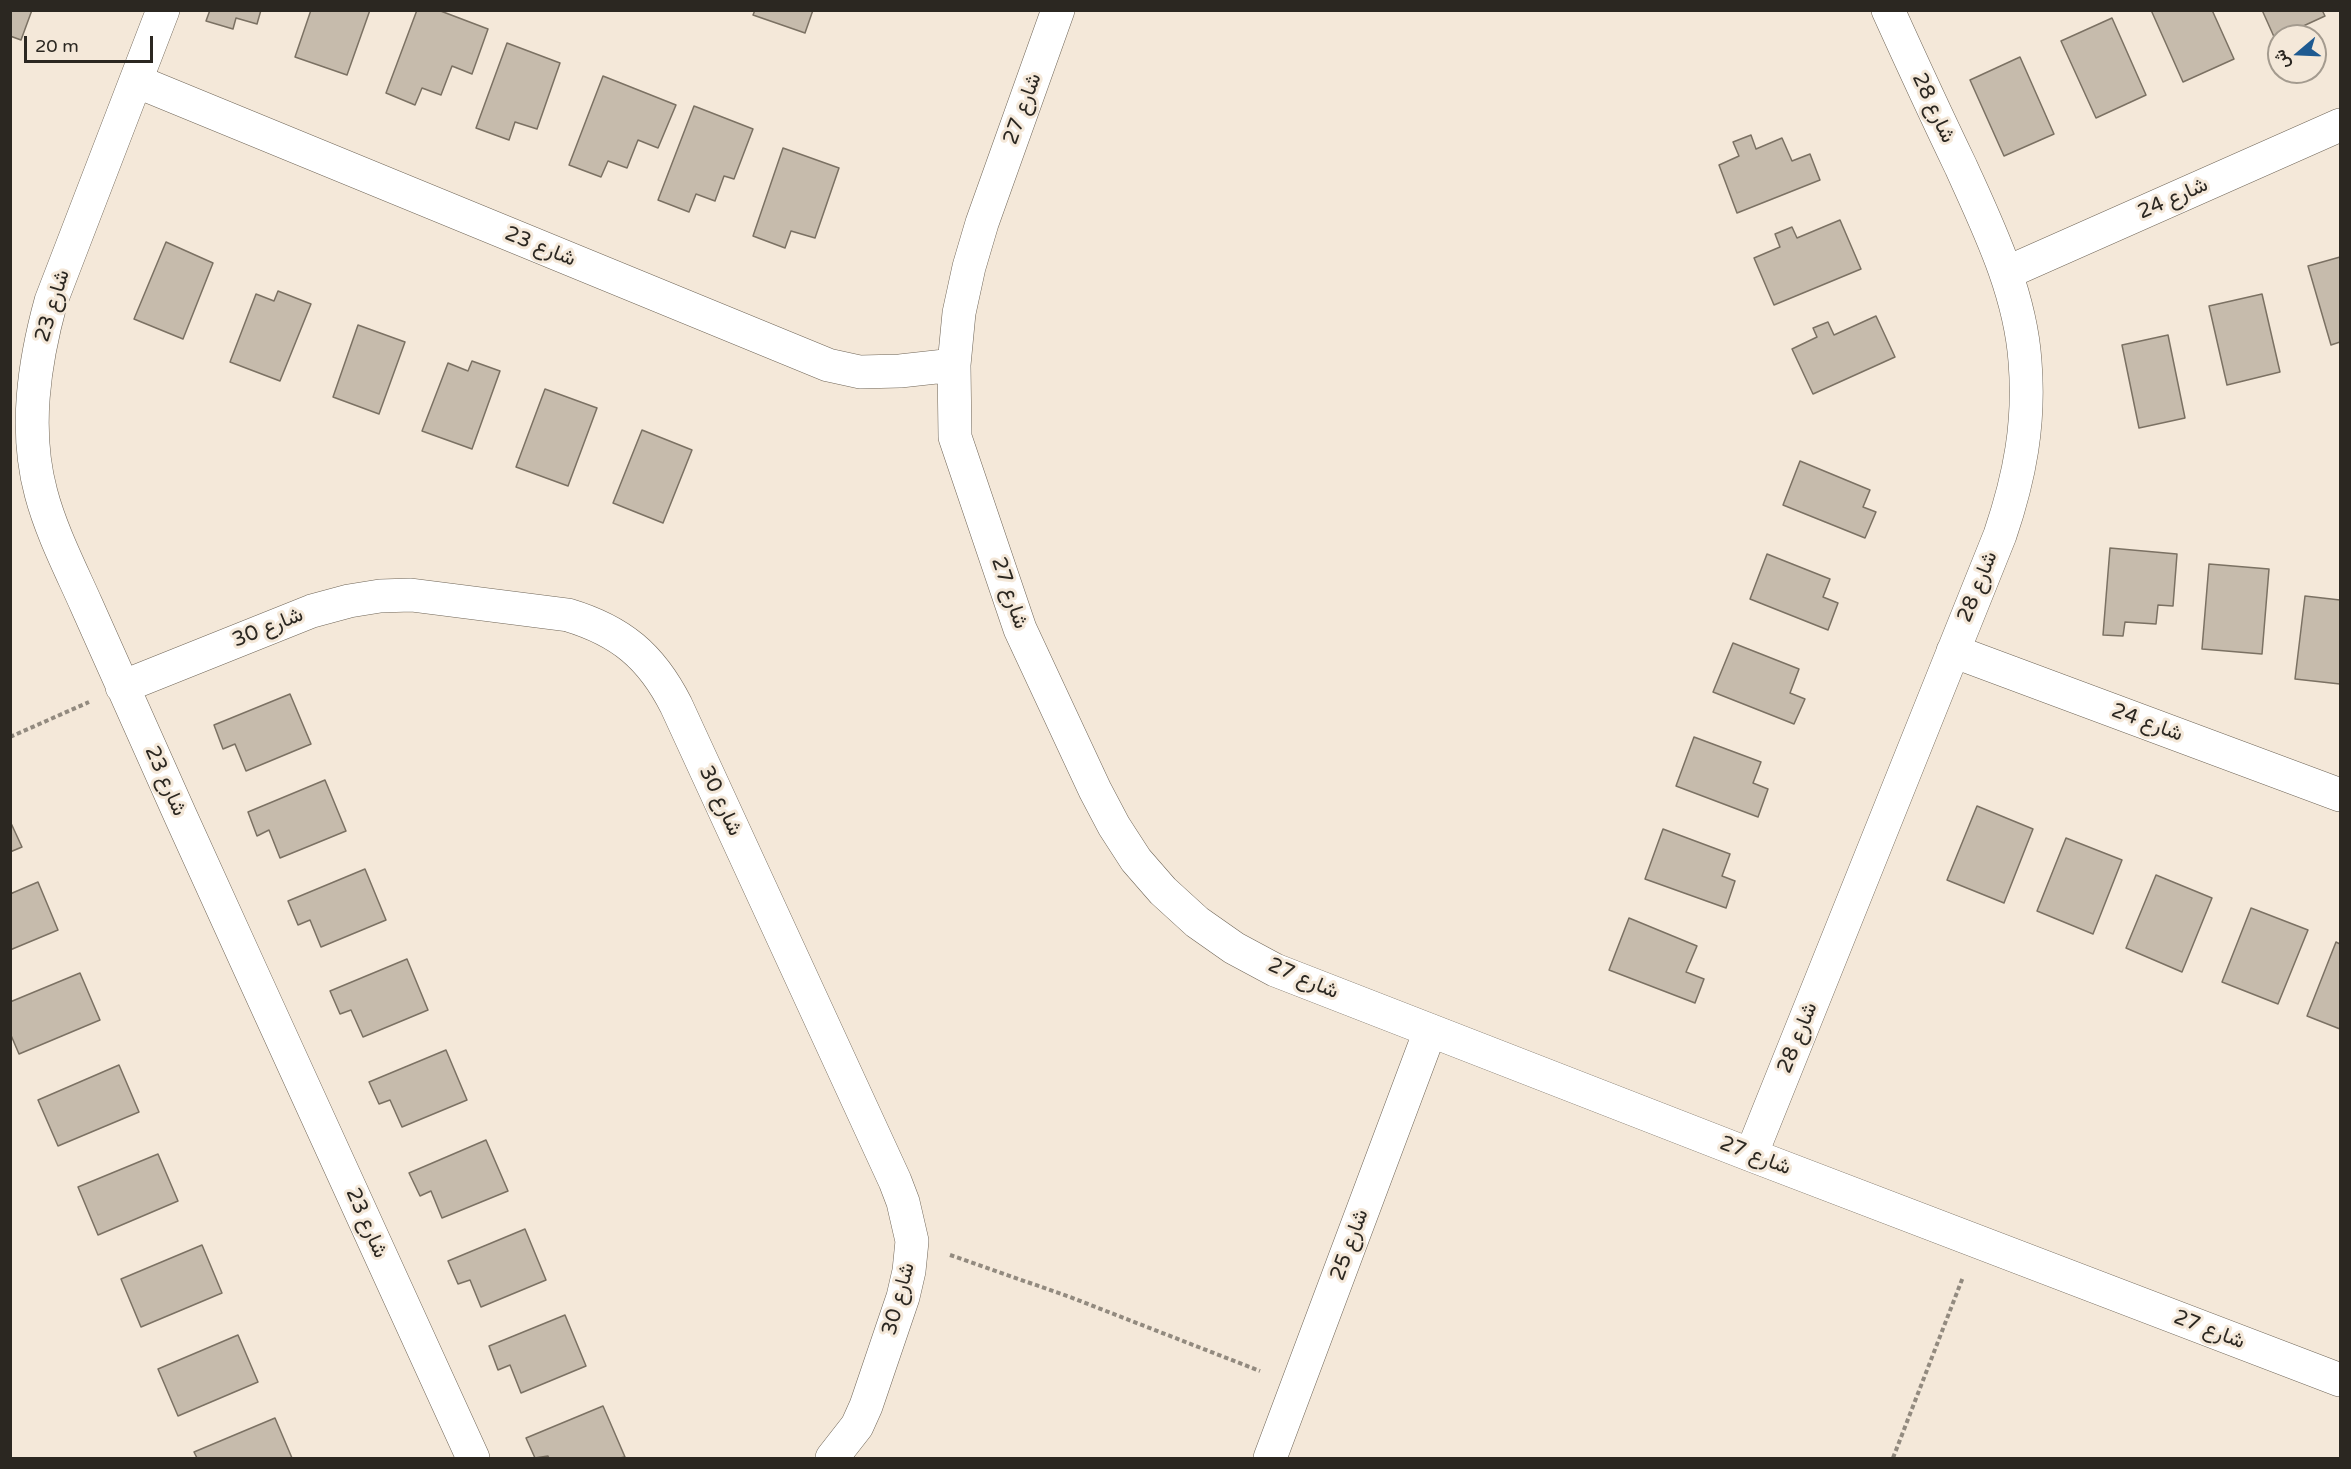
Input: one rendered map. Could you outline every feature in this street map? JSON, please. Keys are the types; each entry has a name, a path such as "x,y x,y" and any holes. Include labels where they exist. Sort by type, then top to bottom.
{"street":[{"name":"شارع 23","path":"163,10 51,301 37,363 33,409 34,452 41,493 55,533 122,687 473,1458"},
{"name":"شارع 27","path":"1058,10 982,222 969,267 959,313 954,364 955,437 1020,628 1114,826 1136,860 1162,891 1197,922 1234,948 1275,970 2340,1380"},
{"name":"شارع 28","path":"1751,1155 2000,535 2013,495 2022,454 2026,407 2025,359 2018,316 2007,273 1990,231 1888,10"},
{"name":"شارع 23","path":"136,81 828,365 870,372 900,371 954,364"},
{"name":"شارع 24","path":"2007,273 2340,125"},
{"name":"شارع 30","path":"122,687 312,611 380,596 411,595 568,615 591,622 613,633 634,647 651,665 665,684 676,705 895,1181 903,1202 912,1241 903,1297 866,1406 857,1426 832,1458"},
{"name":"شارع 24","path":"1953,651 2340,795"},
{"name":"شارع 25","path":"1270,1458 1430,1031"}],"path":[{"path":"10,737 122,687"},
{"path":"912,1241 1070,1297 1298,1385"},
{"path":"1893,1458 1977,1241"}],"building":[{"path":"10,10 32,10 21,40 10,36"},
{"path":"210,10 261,10 257,24 236,18 233,29 206,21"},
{"path":"311,10 370,10 347,75 295,57"},
{"path":"417,10 438,10 488,29 472,74 452,66 441,95 422,88 415,105 386,93"},
{"path":"755,10 813,10 805,33 753,15"},
{"path":"2151,10 2212,10 2234,59 2183,82"},
{"path":"2262,10 2322,10 2325,16 2308,24 2268,24"},
{"path":"2112,18 2146,95 2096,118 2061,41"},
{"path":"507,43 560,63 537,129 515,122 509,140 476,128"},
{"path":"2020,57 2054,134 2004,156 1970,80"},
{"path":"603,76 676,105 658,148 638,140 627,168 608,161 601,177 569,165"},
{"path":"694,106 753,129 734,179 724,176 715,201 696,194 689,212 658,200"},
{"path":"1751,135 1756,149 1782,138 1792,161 1810,154 1820,180 1737,213 1719,165 1739,156 1733,142"},
{"path":"783,148 839,168 815,238 791,231 785,248 753,236"},
{"path":"1840,220 1861,269 1774,305 1754,258 1780,247 1775,234 1792,227 1797,238"},
{"path":"166,242 213,263 183,339 134,319"},
{"path":"2340,257 2340,342 2331,345 2308,266"},
{"path":"278,291 311,304 280,381 230,362 256,294 274,301"},
{"path":"2262,294 2280,372 2227,385 2209,306"},
{"path":"1876,316 1895,357 1813,394 1792,349 1817,337 1813,328 1828,322 1834,335"},
{"path":"358,325 405,342 379,414 333,397"},
{"path":"2168,335 2185,418 2139,428 2122,345"},
{"path":"472,361 500,371 472,449 422,431 448,363 468,371"},
{"path":"545,389 597,408 568,486 516,467"},
{"path":"642,430 692,450 663,523 613,503"},
{"path":"1800,461 1870,490 1863,507 1876,512 1865,538 1783,505"},
{"path":"2110,548 2177,554 2173,606 2158,605 2156,624 2125,622 2123,636 2103,635"},
{"path":"1767,554 1830,579 1823,597 1838,603 1828,630 1750,599"},
{"path":"2209,564 2269,569 2262,654 2202,649"},
{"path":"2305,596 2340,600 2340,684 2295,679"},
{"path":"1733,643 1799,669 1790,693 1805,699 1794,724 1713,692"},
{"path":"290,694 311,744 246,771 235,744 223,749 214,725"},
{"path":"1694,737 1761,762 1753,783 1768,789 1758,817 1676,786"},
{"path":"325,780 346,831 280,858 269,830 257,836 248,812"},
{"path":"1977,806 2033,829 2004,903 1947,880"},
{"path":"10,821 22,847 10,852"},
{"path":"1663,829 1730,854 1722,876 1735,881 1726,908 1645,879"},
{"path":"2066,838 2122,860 2093,934 2037,911"},
{"path":"365,869 386,920 321,947 310,920 298,925 288,901"},
{"path":"2156,875 2212,898 2182,972 2126,948"},
{"path":"38,882 58,930 10,950 10,894"},
{"path":"2251,908 2308,930 2278,1004 2222,982"},
{"path":"1629,918 1697,946 1686,972 1704,979 1695,1003 1609,970"},
{"path":"2336,942 2340,944 2340,1029 2307,1016"},
{"path":"407,959 428,1010 363,1037 351,1010 340,1014 330,991"},
{"path":"80,973 100,1020 19,1054 10,1033 10,1002"},
{"path":"446,1050 467,1100 402,1127 390,1100 379,1104 369,1082"},
{"path":"119,1065 139,1112 58,1146 38,1100"},
{"path":"486,1140 508,1191 442,1218 431,1191 420,1196 409,1173"},
{"path":"158,1154 178,1201 98,1235 78,1187"},
{"path":"525,1229 546,1280 481,1307 470,1280 458,1284 448,1261"},
{"path":"202,1245 222,1293 141,1327 121,1279"},
{"path":"565,1315 586,1366 521,1393 510,1365 498,1370 489,1346"},
{"path":"238,1335 258,1382 178,1416 158,1369"},
{"path":"603,1406 625,1457 549,1458 548,1456 535,1458 526,1438"},
{"path":"275,1418 292,1458 197,1458 194,1452"}]}
